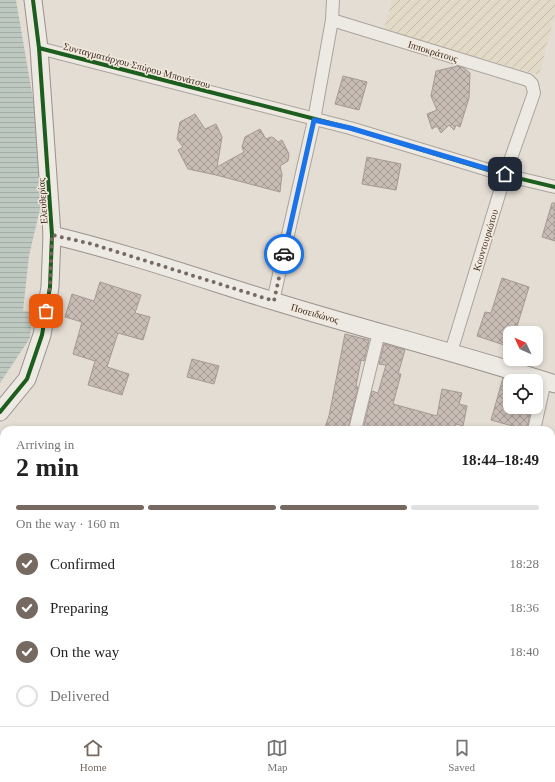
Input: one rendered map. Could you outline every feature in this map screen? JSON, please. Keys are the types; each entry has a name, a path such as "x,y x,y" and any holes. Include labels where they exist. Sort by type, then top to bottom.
{"street":[{"name":"Ελευθερίας","path":"0,412 28,379 42,335 50,287 52,235 39,48 33,0"},
{"path":"274,301 314,120 332,20 333,0"},
{"name":"Ιπποκράτους","path":"332,20 528,80 532,84"},
{"name":"Συνταγματάρχου Σπύρου Μπονάτσου","path":"39,48 314,120 350,128 505,174 555,187"},
{"name":"Κουντουριώτου","path":"451,352 505,174 534,93 532,84"},
{"name":"Ποσειδώνος","path":"52,235 100,247 274,301 550,382"},
{"path":"356,426 379,332"},
{"path":"535,426 550,382"}],"shaded area":[{"path":"0,0 16,0 40,140 45,188 29,256 23,311 33,312 30,338 0,383"},
{"path":"392,0 555,0 555,14 539,75 384,30"}],"building":[{"path":"458,66 464,68 470,73 469,98 460,127 456,125 454,130 449,125 441,133 437,126 432,129 427,114 437,110 431,96 436,71"},
{"path":"343,76 367,82 359,110 335,104"},
{"path":"195,114 205,129 216,124 222,137 217,167 244,152 242,147 245,137 260,129 266,139 271,137 278,142 282,140 289,154 288,161 280,166 282,174 280,192 188,169 178,150 183,147 177,139 180,122"},
{"path":"367,157 401,164 396,190 362,184"},
{"path":"552,203 555,203 555,241 542,237"},
{"path":"502,278 529,287 517,326 503,326 503,345 477,336 485,312 491,313"},
{"path":"100,282 141,295 135,313 150,317 143,340 118,333 107,367 129,374 122,395 88,385 95,361 73,354 82,322 65,317 72,294 94,301"},
{"path":"345,334 369,340 364,361 361,360 356,386 358,387 349,426 325,426 329,416"},
{"path":"384,344 405,350 398,374 401,374 393,404 437,416 442,389 462,393 459,404 467,406 463,426 456,424 456,426 364,426 372,391 378,393 386,365 379,364"},
{"path":"192,359 219,366 214,384 187,377"},
{"path":"503,378 503,414 530,414 528,426 513,426 491,420"}],"cycle path":[{"path":"0,412 27,379 42,335 50,287 52,235 39,48 33,0"},
{"path":"39,48 350,128 505,175 555,187"}],"way so far":[{"path":"46,311 50,287 52,235 92,244 274,301 284,254"}],"route":[{"path":"284,254 314,120 350,128 505,174"}]}
